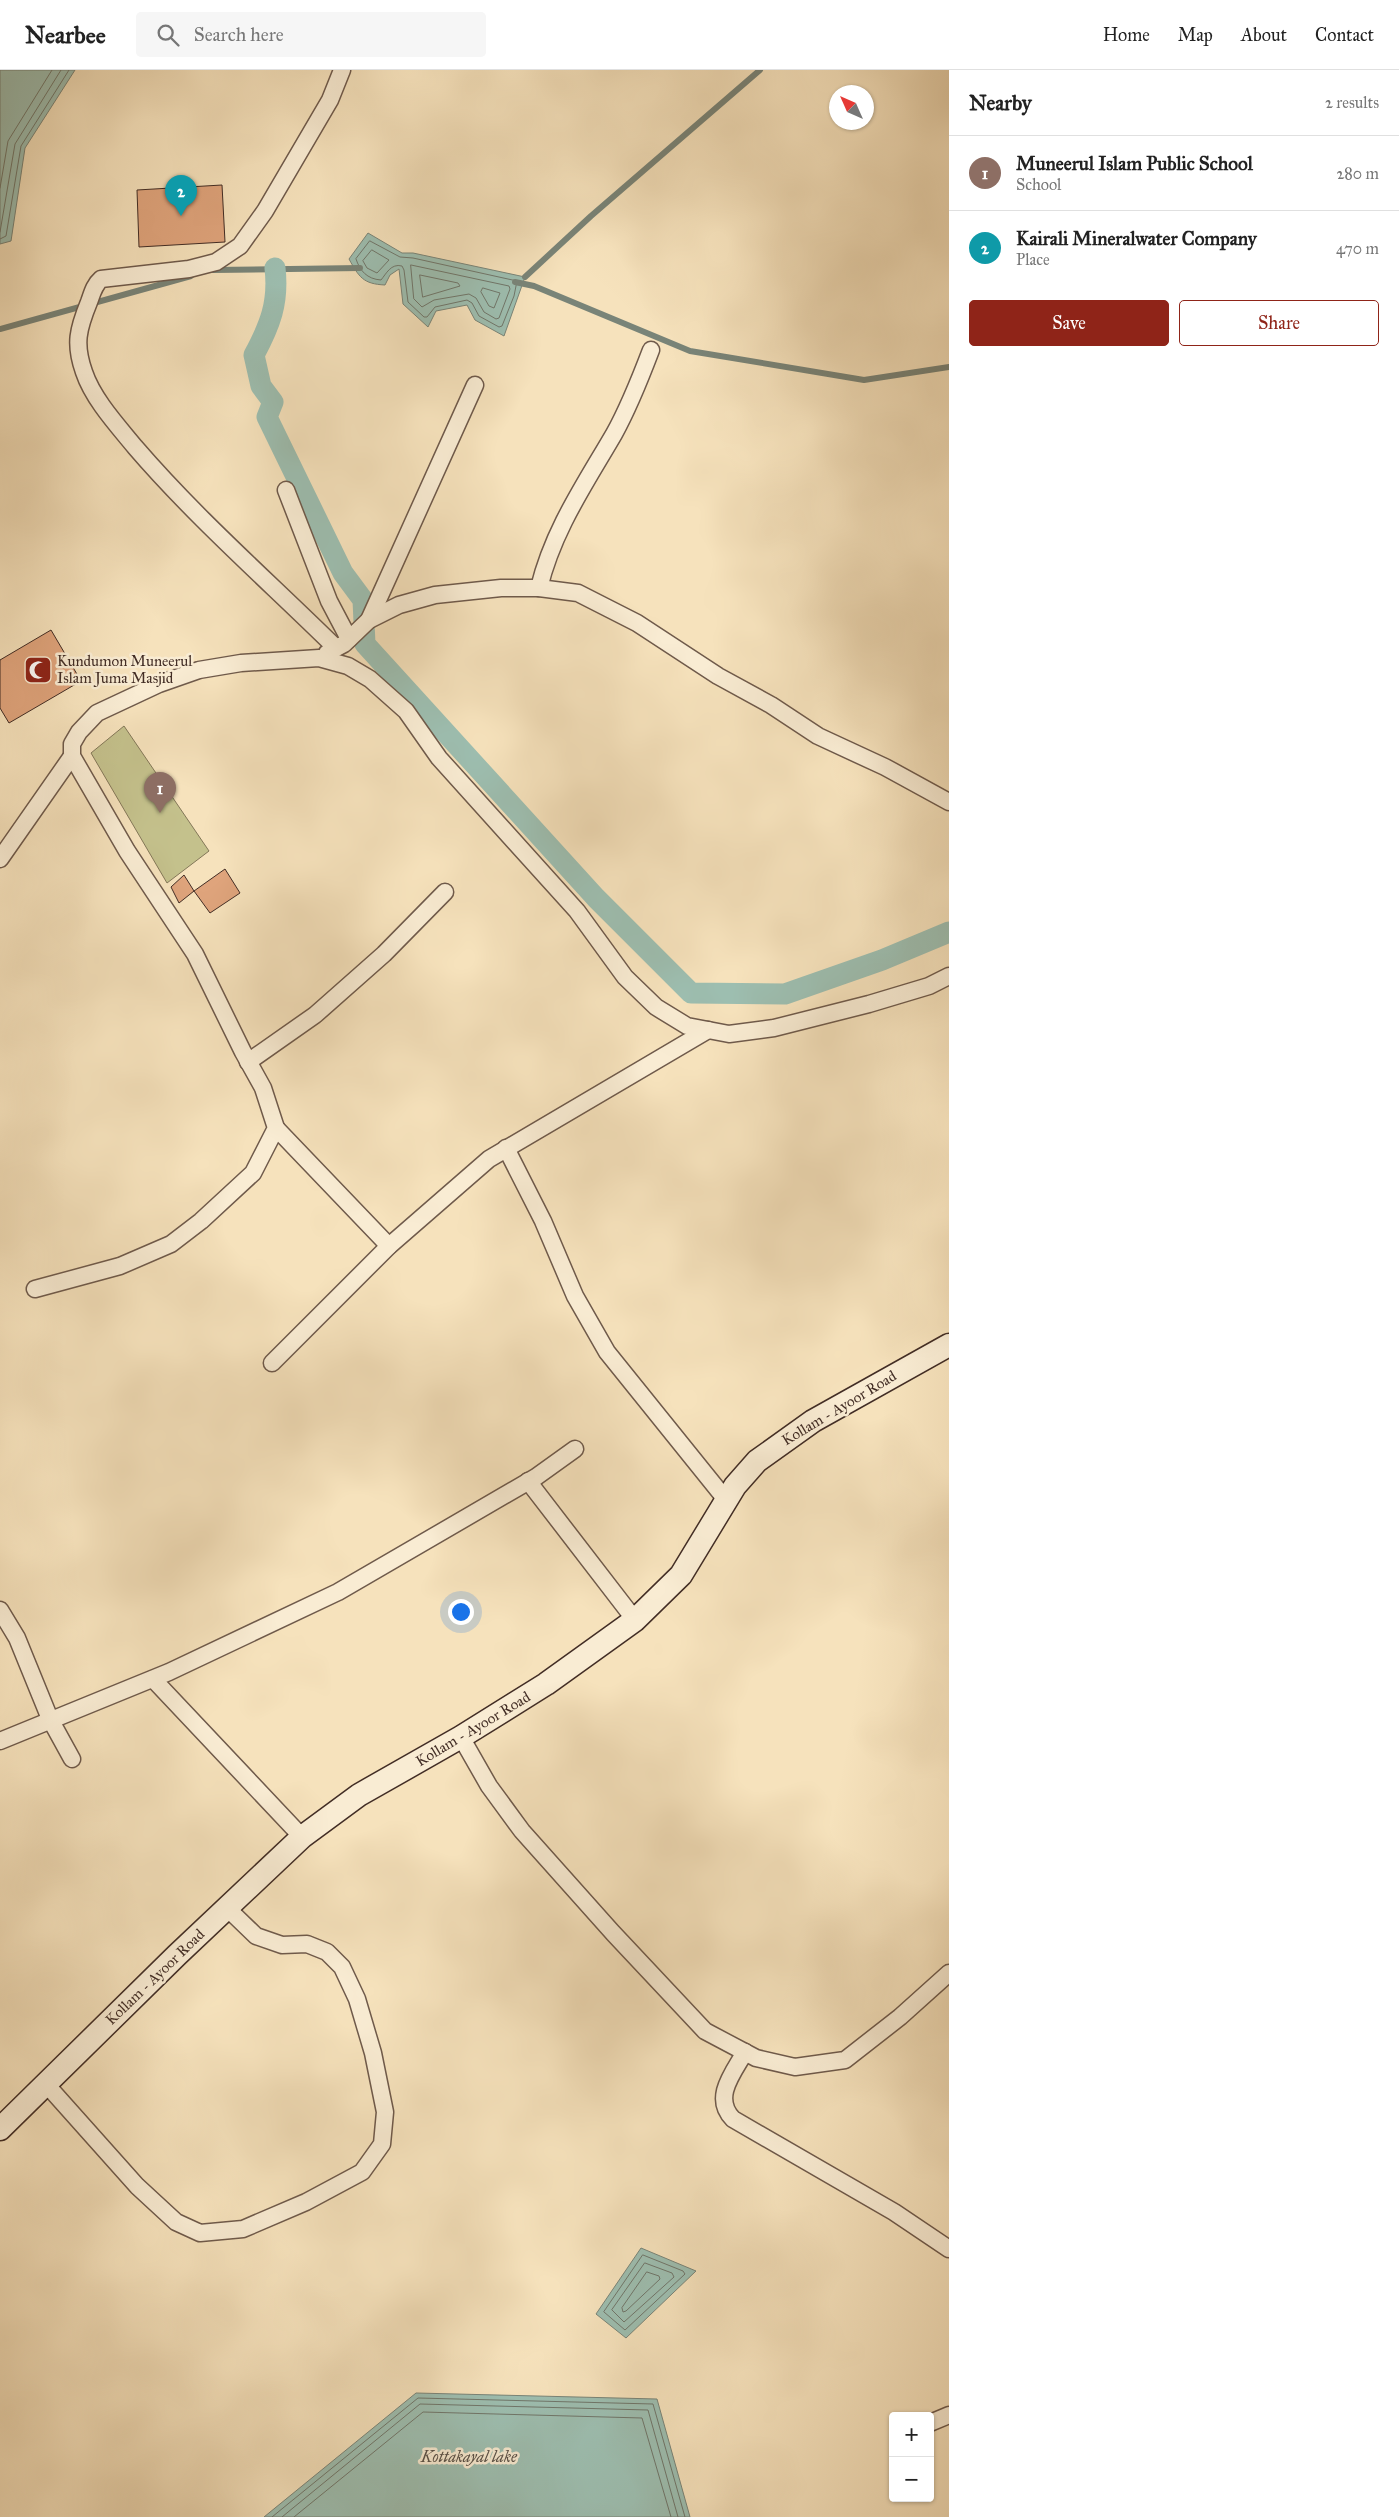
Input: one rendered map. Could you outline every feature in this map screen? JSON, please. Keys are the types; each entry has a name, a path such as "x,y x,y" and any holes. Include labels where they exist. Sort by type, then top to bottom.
{"main road":[{"name":"Kollam - Ayoor Road","path":"0,2129 227,1908 302,1838 359,1795 461,1737 546,1684 635,1620 682,1575 726,1501 757,1461 786,1438 949,1344"}],"street":[{"path":"342,70 330,100 265,211 240,246 216,262 189,269 108,277 97,283 79,328 78,343 84,374 116,424 162,478 210,528 347,640"},
{"path":"540,588 554,541 579,490 630,404 651,350"},
{"path":"369,620 476,385"},
{"path":"286,490 328,601 347,640"},
{"path":"319,658 347,640 369,620 399,605 435,595 501,588 540,588 578,594 608,607 718,676 771,704 818,736 869,759 949,802"},
{"path":"389,1246 276,1128 263,1088 248,1062 195,954 126,850 72,756 72,744 79,732 97,713 159,684 199,670 241,664 319,658 348,666 370,679 406,711 438,758 577,911 625,977 656,1007 687,1026 729,1034 774,1028 821,1018 929,986 949,976"},
{"path":"0,859 72,756"},
{"path":"248,1062 315,1015 384,954 445,892"},
{"path":"272,1363 389,1246 489,1159 708,1030"},
{"path":"35,1289 120,1266 171,1244 201,1221 252,1173 276,1128"},
{"path":"506,1148 543,1221 575,1296 607,1352 726,1501"},
{"path":"0,1741 50,1719 153,1679 338,1592 528,1481 575,1449"},
{"path":"528,1481 635,1620"},
{"path":"0,1610 17,1638 50,1719 72,1759"},
{"path":"153,1679 302,1838"},
{"path":"461,1737 489,1786 522,1831 613,1933 705,2031 756,2058 795,2067 845,2060 900,2017 949,1973"},
{"path":"46,2084 137,2186 176,2222 200,2233 243,2229 306,2202 362,2172 382,2144 385,2112 371,2044 357,1999 342,1967 327,1952 308,1944 282,1945 256,1936 227,1908"},
{"path":"745,2052 727,2083 722,2099 726,2112 733,2119 894,2212 949,2249"},
{"path":"934,2421 949,2415"}],"shaded area":[{"path":"124,726 209,851 167,883 91,753"}],"water":[{"path":"0,70 75,70 25,148 11,241 0,244"},
{"path":"368,233 402,253 413,253 525,277 504,336 475,320 467,305 436,311 428,327 403,304 399,269 390,275 385,285 372,283 362,278 349,259"},
{"path":"641,2248 696,2271 626,2338 596,2314"},
{"name":"Kottakayal lake","path":"416,2393 657,2399 690,2517 264,2517"}],"building":[{"path":"222,185 225,242 139,247 137,190"},
{"name":"Kundumon Muneerul Islam Juma Masjid","path":"51,630 81,681 9,723 0,708 0,660"},
{"path":"225,869 240,893 210,913 194,891"},
{"path":"184,875 194,891 179,903 171,887"}],"waterway":[{"path":"525,277 591,216 760,70"},
{"path":"275,268 276,292 272,313 265,334 254,355 261,386 273,402 267,417 343,573 363,600 365,644 596,898 691,993 785,994 882,960 949,932"},
{"path":"213,270 360,268"},
{"path":"0,329 191,276"},
{"path":"515,282 534,286 690,351 864,380 949,367"}],"place":[{"name":"Kairali Mineralwater Company","path":"181,216"},
{"name":"Kundumon Muneerul Islam Juma Masjid","path":"38,670"},
{"name":"Muneerul Islam Public School","path":"160,813"}]}
